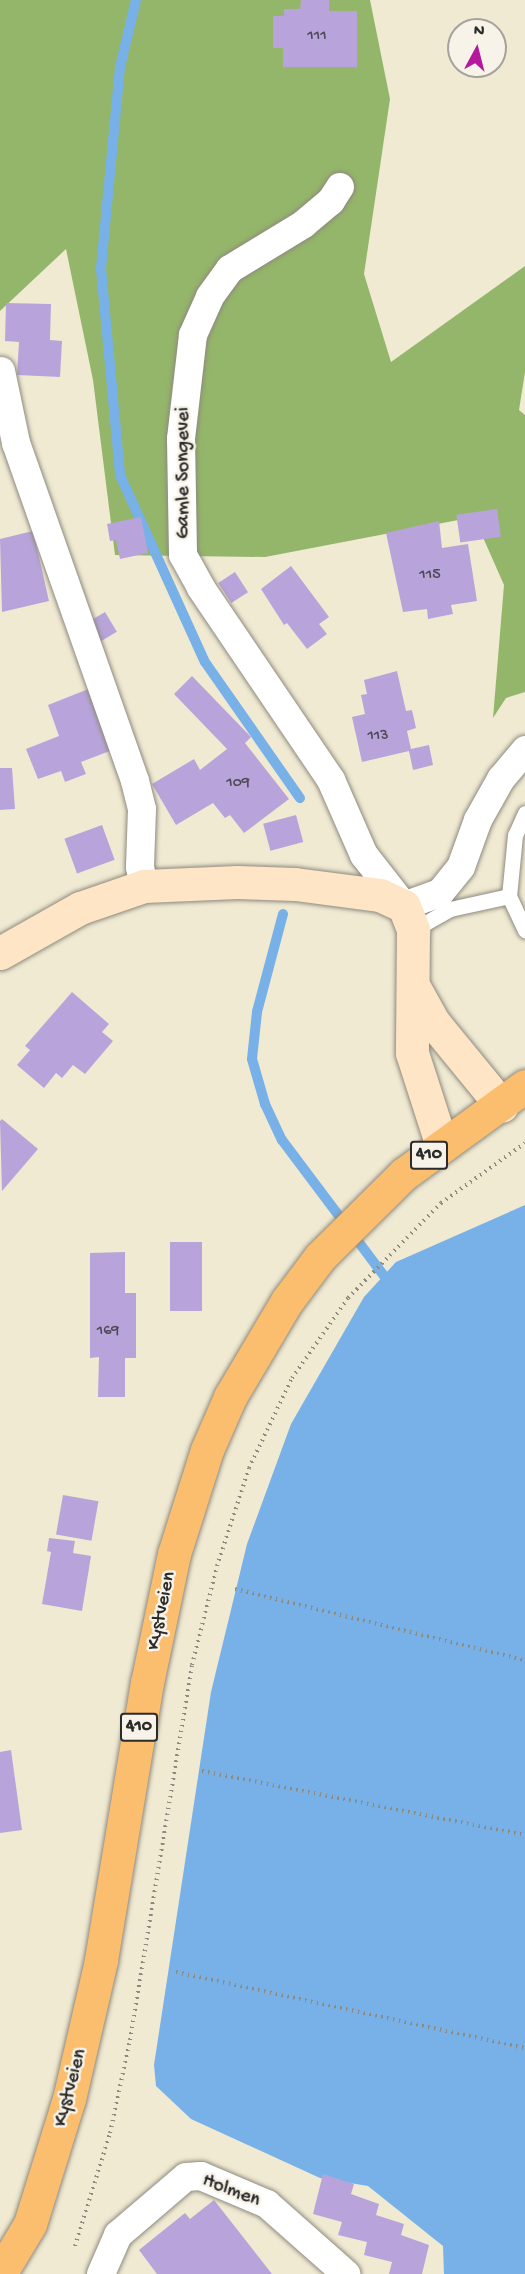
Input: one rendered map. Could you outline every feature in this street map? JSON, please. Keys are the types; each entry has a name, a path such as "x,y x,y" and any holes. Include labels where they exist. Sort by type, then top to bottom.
{"main road":[{"path":"0,953 80,908 144,886 237,882 295,884 380,895 409,918 415,989 412,1053 442,1146"},
{"path":"415,989 451,1047 517,1096"},
{"name":"Kystveien","path":"0,2274 30,2224 49,2170 86,2029 147,1683 184,1518 230,1397 287,1300 320,1257 363,1212 442,1146 517,1096"},
{"name":"Kystveien","path":"24,2274 30,2224"}],"street":[{"name":"Gamle Songevei","path":"340,187 331,201 304,224 246,255 230,268 210,297 193,335 181,440 183,555 201,588 331,780 364,855 409,918"},
{"path":"1,371 16,443 135,781 142,809 140,867 144,886"},
{"path":"409,918 440,892 461,867 478,820 501,779 525,750"},
{"name":"Holmen","path":"101,2274 118,2235 186,2177 201,2176 267,2204 346,2274"}],"lane":[{"path":"525,813 515,836 509,896 525,930"},
{"path":"409,918 509,896"}],"path":[{"path":"71,2258 110,2133 128,2052 192,1665 217,1566 249,1468 270,1420 313,1345 348,1298 401,1241 441,1203 525,1143"},
{"path":"235,1589 525,1659"},
{"path":"202,1771 525,1835"},
{"path":"176,1972 525,2048"}],"green space":[{"path":"0,0 370,0 390,99 364,274 391,362 525,266 525,372 519,410 525,415 525,692 506,698 493,718 504,585 474,517 265,557 115,555 93,380 66,249 0,311"}],"water":[{"path":"525,1205 525,2274 444,2274 443,2246 368,2186 320,2178 191,2119 156,2086 154,2065 211,1692 247,1544 291,1424 364,1297 396,1262"}],"building":[{"path":"301,0 329,0 329,11 357,11 357,67 283,67 283,48 273,48 273,16 284,16 284,9 300,9"},
{"path":"6,303 51,304 50,340 62,341 60,377 17,375 19,342 5,341"},
{"path":"497,509 501,537 460,542 456,515"},
{"path":"141,517 148,553 120,559 116,540 110,541 107,524"},
{"path":"439,521 442,548 468,544 477,601 451,605 453,614 428,619 427,609 403,612 386,533"},
{"path":"33,531 49,601 2,612 0,539"},
{"path":"291,566 329,617 319,624 327,634 307,649 287,623 284,625 261,589"},
{"path":"235,572 248,592 231,603 218,583"},
{"path":"105,612 117,632 100,642 88,622"},
{"path":"397,671 406,711 412,710 416,728 407,731 411,749 429,745 433,765 413,770 409,751 362,762 352,717 365,714 361,695 367,694 364,680"},
{"path":"192,676 251,737 245,743 289,799 244,833 230,815 225,818 213,803 176,825 152,784 194,759 200,770 227,749 174,694"},
{"path":"91,688 115,749 81,762 86,774 65,782 61,771 38,779 26,749 59,736 48,705"},
{"path":"0,768 12,768 15,809 0,810"},
{"path":"296,815 303,842 270,851 263,824"},
{"path":"102,825 115,860 77,873 64,839"},
{"path":"72,992 109,1024 102,1032 113,1041 85,1074 73,1065 62,1078 56,1073 44,1088 17,1065 30,1050 25,1046"},
{"path":"2,1119 38,1149 2,1191 0,1121"},
{"path":"170,1242 202,1242 202,1311 170,1311"},
{"path":"125,1252 125,1293 136,1293 136,1358 125,1358 125,1397 98,1397 99,1357 90,1358 90,1253"},
{"path":"63,1495 98,1501 92,1541 56,1534"},
{"path":"49,1538 75,1541 73,1553 91,1556 82,1611 42,1604 51,1552 47,1551"},
{"path":"11,1750 22,1830 0,1833 0,1752"},
{"path":"323,2174 354,2184 351,2194 379,2204 376,2215 404,2224 401,2235 429,2245 422,2274 389,2274 392,2262 364,2255 367,2242 338,2235 342,2222 313,2214"},
{"path":"214,2200 272,2274 157,2274 139,2250 185,2213 190,2219"}],"waterway":[{"path":"136,0 120,67 101,269 120,475 205,662 300,798"},
{"path":"283,914 257,1012 252,1059 265,1104 282,1140 384,1276"}]}
